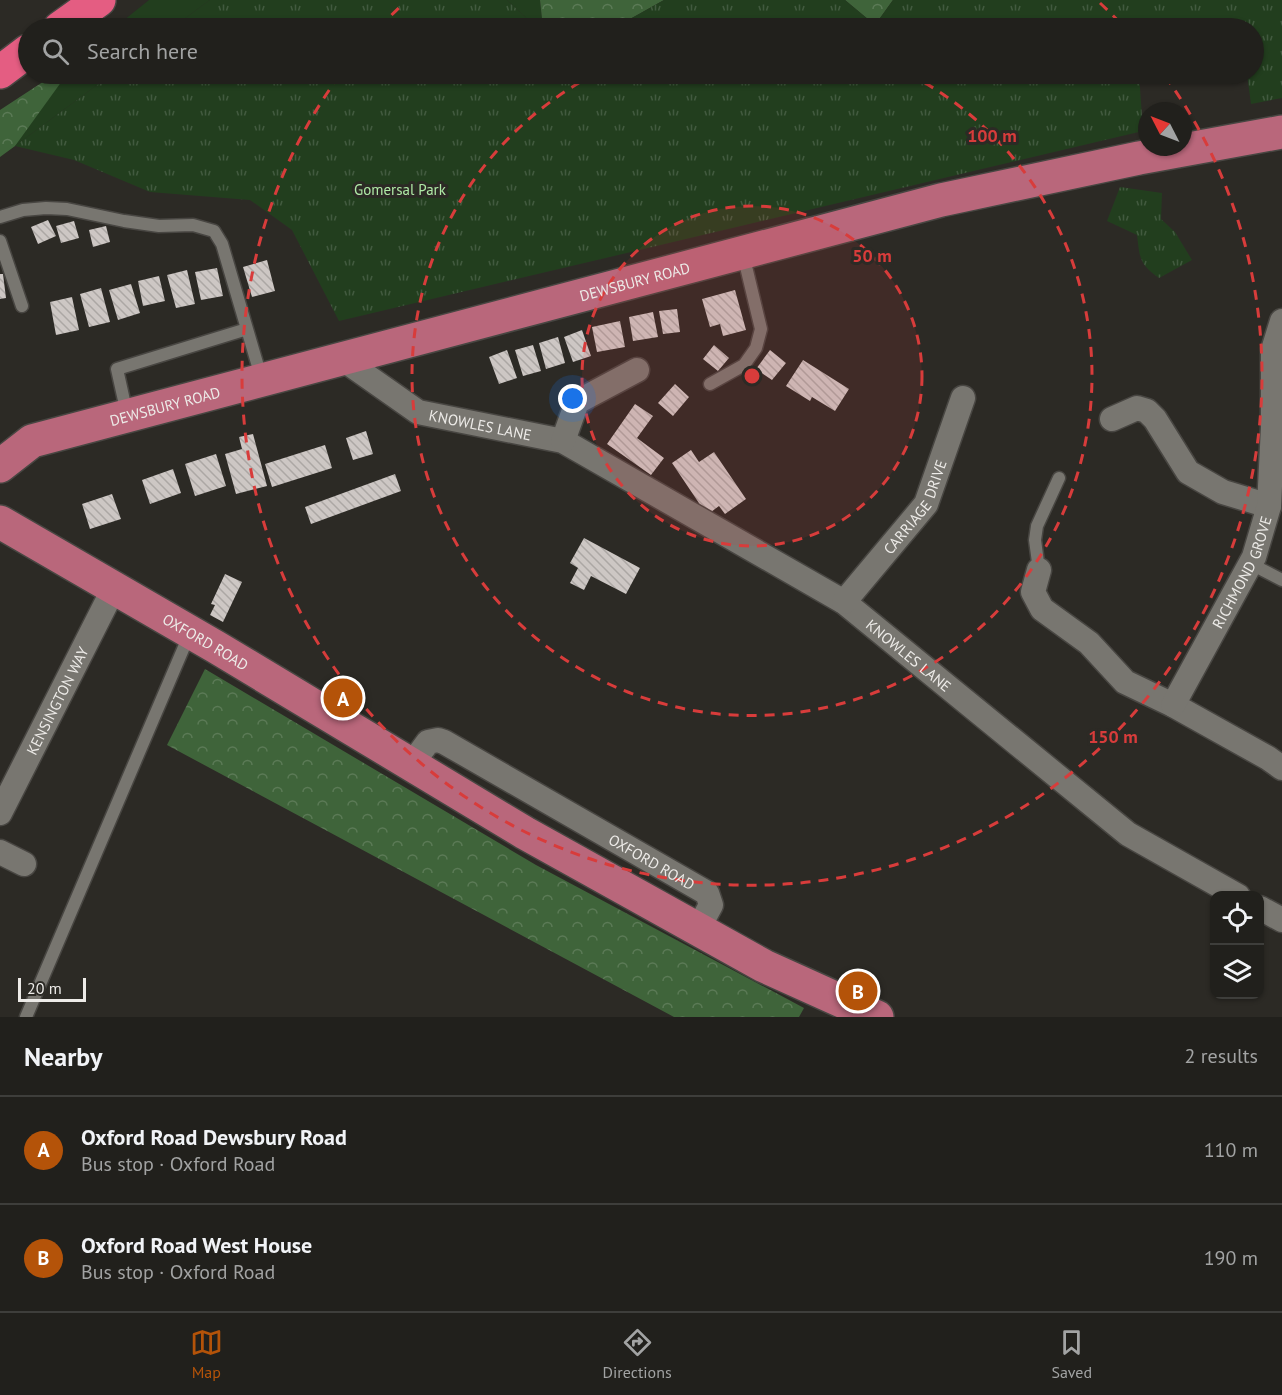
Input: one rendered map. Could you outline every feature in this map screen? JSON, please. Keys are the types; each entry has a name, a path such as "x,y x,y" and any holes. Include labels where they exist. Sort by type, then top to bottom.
{"highway":[{"path":"74,18 99,0"},
{"path":"0,72 18,58"}],"main road":[{"name":"DEWSBURY ROAD","path":"0,466 32,441 941,200 1139,158 1282,132"},
{"name":"OXFORD ROAD","path":"0,522 190,632 525,833 764,966 876,1017"}],"street":[{"name":"RICHMOND GROVE","path":"1173,705 1251,564 1269,507 1278,427 1273,350 1282,321"},
{"name":"KNOWLES LANE","path":"344,360 418,412 562,441 844,602 1128,834 1229,891"},
{"path":"562,441 577,402 637,370"},
{"name":"CARRIAGE DRIVE","path":"844,602 926,504 963,398"},
{"path":"1112,420 1137,408 1147,411 1161,428 1188,472 1223,492 1269,507"},
{"path":"1039,570 1033,592 1042,609 1089,643 1125,682 1173,705 1282,768"},
{"name":"KENSINGTON WAY","path":"0,813 114,588"},
{"path":"0,852 24,864"},
{"path":"1264,910 1282,920"}],"lane":[{"path":"0,217 23,210 67,209 136,223 159,226 193,225 214,231 222,244 262,381"},
{"path":"0,241 22,306"},
{"path":"710,384 744,365 756,348 761,329 742,253"},
{"path":"128,416 117,369 247,329"},
{"path":"1039,570 1035,540 1037,526 1059,478"},
{"path":"1251,564 1282,580"},
{"path":"26,1017 190,632"}],"green space":[{"path":"149,0 210,0 186,18 126,18"},
{"path":"210,0 507,0 526,18 186,18"},
{"path":"507,0 540,0 542,18 526,18"},
{"path":"540,0 664,0 632,18 542,18"},
{"path":"664,0 845,0 867,18 632,18"},
{"path":"845,0 893,0 880,18 867,18"},
{"path":"893,0 1282,0 1282,98 1251,104 1248,84 1264,84 1264,18 880,18"},
{"path":"40,84 60,84 15,146 0,157 0,110"},
{"path":"58,84 99,84 7,152"},
{"name":"Gomersal Park","path":"99,84 1140,84 1141,102 1138,102 1138,132 339,321 292,230 250,200 150,192 74,160 15,146"},
{"path":"1120,187 1162,193 1161,219 1175,232 1192,260 1159,278 1148,269 1140,255 1137,235 1107,221"},
{"path":"205,669 536,865 804,1008 799,1017 674,1017 167,745"}],"building":[{"path":"48,220 56,236 38,244 31,227"},
{"path":"74,221 79,238 61,243 56,226"},
{"path":"106,226 110,242 93,247 89,230"},
{"path":"267,260 275,291 252,297 243,267"},
{"path":"217,268 223,296 201,300 195,272"},
{"path":"187,270 195,304 176,308 167,275"},
{"path":"0,274 3,274 6,298 0,299"},
{"path":"159,276 165,301 143,306 138,281"},
{"path":"131,284 140,313 118,320 109,290"},
{"path":"101,288 110,322 89,327 80,294"},
{"path":"735,290 746,330 723,336 720,324 710,327 702,299"},
{"path":"72,297 79,330 56,335 50,302"},
{"path":"677,309 680,332 663,334 659,311"},
{"path":"653,312 658,337 633,341 629,317"},
{"path":"620,321 625,347 597,352 592,327"},
{"path":"582,330 591,356 573,362 564,337"},
{"path":"558,337 565,363 546,369 539,343"},
{"path":"533,345 541,371 523,376 515,350"},
{"path":"714,345 729,358 718,371 703,359"},
{"path":"507,350 517,378 499,384 489,357"},
{"path":"770,350 786,363 772,380 756,369"},
{"path":"803,360 849,389 835,411 812,397 810,401 786,386"},
{"path":"675,384 689,397 673,416 658,403"},
{"path":"635,404 653,416 637,438 664,458 651,475 607,444"},
{"path":"366,431 373,454 353,460 346,438"},
{"path":"253,434 267,486 236,494 225,454 242,449 239,437"},
{"path":"325,445 332,468 272,487 265,464"},
{"path":"691,450 699,462 714,452 746,499 725,514 719,506 707,515 672,463"},
{"path":"216,454 226,486 195,496 185,464"},
{"path":"173,469 181,493 150,504 142,480"},
{"path":"395,474 401,491 311,524 305,507"},
{"path":"112,494 121,519 90,529 82,504"},
{"path":"584,538 640,568 626,594 591,576 584,590 570,583 578,568 570,563"},
{"path":"225,574 242,582 223,622 210,615 215,605 211,604"}],"place":[{"name":"Oxford Road Dewsbury Road","path":"343,698"},
{"name":"Oxford Road West House","path":"858,991"}]}
